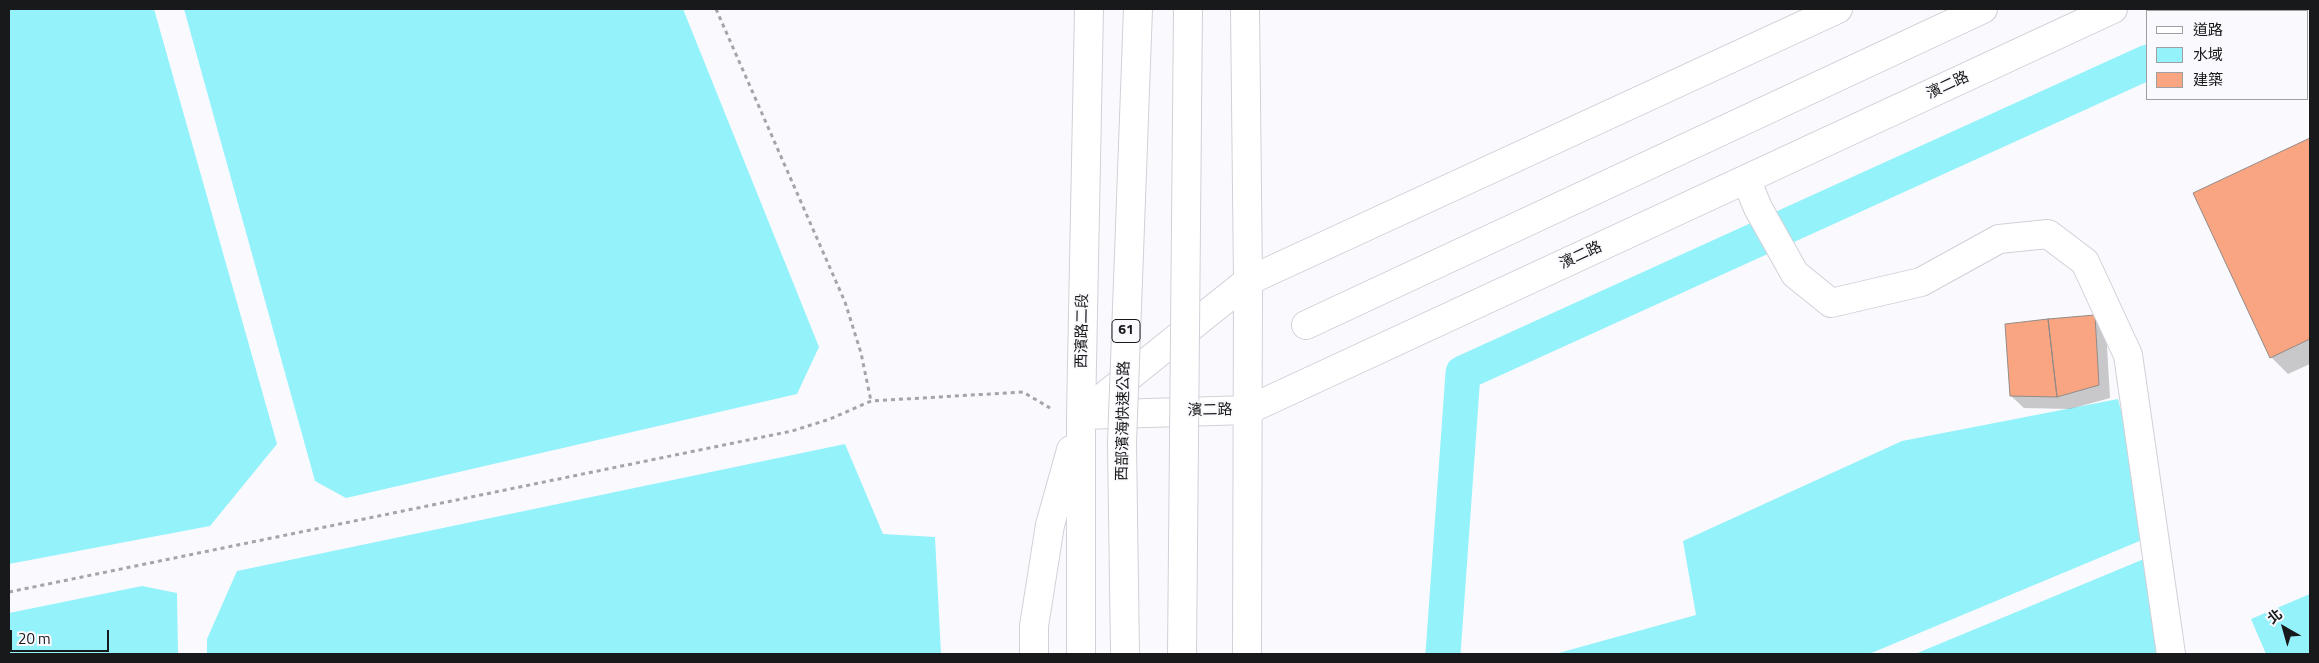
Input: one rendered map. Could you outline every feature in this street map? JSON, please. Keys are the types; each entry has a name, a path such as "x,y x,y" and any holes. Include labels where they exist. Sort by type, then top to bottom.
{"main road":[{"name":"西濱路二段","path":"1081,654 1081,415 1089,9"},
{"name":"西部濱海快速公路","path":"1125,654 1122,443 1138,9"},
{"path":"1182,654 1188,9"},
{"path":"1245,9 1248,281 1247,654"},
{"path":"1034,654 1034,626 1050,525 1081,415 1248,281 1838,9"},
{"path":"1306,325 1983,9"},
{"name":"濱二路","path":"1081,415 1248,410 2113,9"},
{"path":"1746,179 1758,208 1795,274 1831,303 1921,282 1999,239 2048,234 2085,262 2128,355 2171,654"}],"path":[{"path":"716,9 846,302 861,353 871,401"},
{"path":"9,592 792,431 830,419 871,401 1023,392 1061,414 1081,415"}],"water":[{"path":"9,9 154,9 277,444 210,526 9,564"},
{"path":"184,9 683,9 819,347 797,394 346,498 315,481"},
{"path":"2118,399 2154,535 1869,654 1555,654 1696,615 1683,541 1902,441"},
{"path":"845,444 883,534 935,537 941,654 207,654 207,639 237,571"},
{"path":"2144,559 2158,654 1915,654"},
{"path":"142,586 177,593 178,654 9,654 9,613"},
{"path":"2310,594 2310,654 2266,654 2251,619"}],"building":[{"path":"2310,138 2310,339 2270,358 2193,193"},
{"path":"2095,315 2099,385 2057,397 2048,319"},
{"path":"2048,319 2057,397 2010,396 2005,324"}],"waterway":[{"path":"1443,654 1463,373 2146,63"}]}
